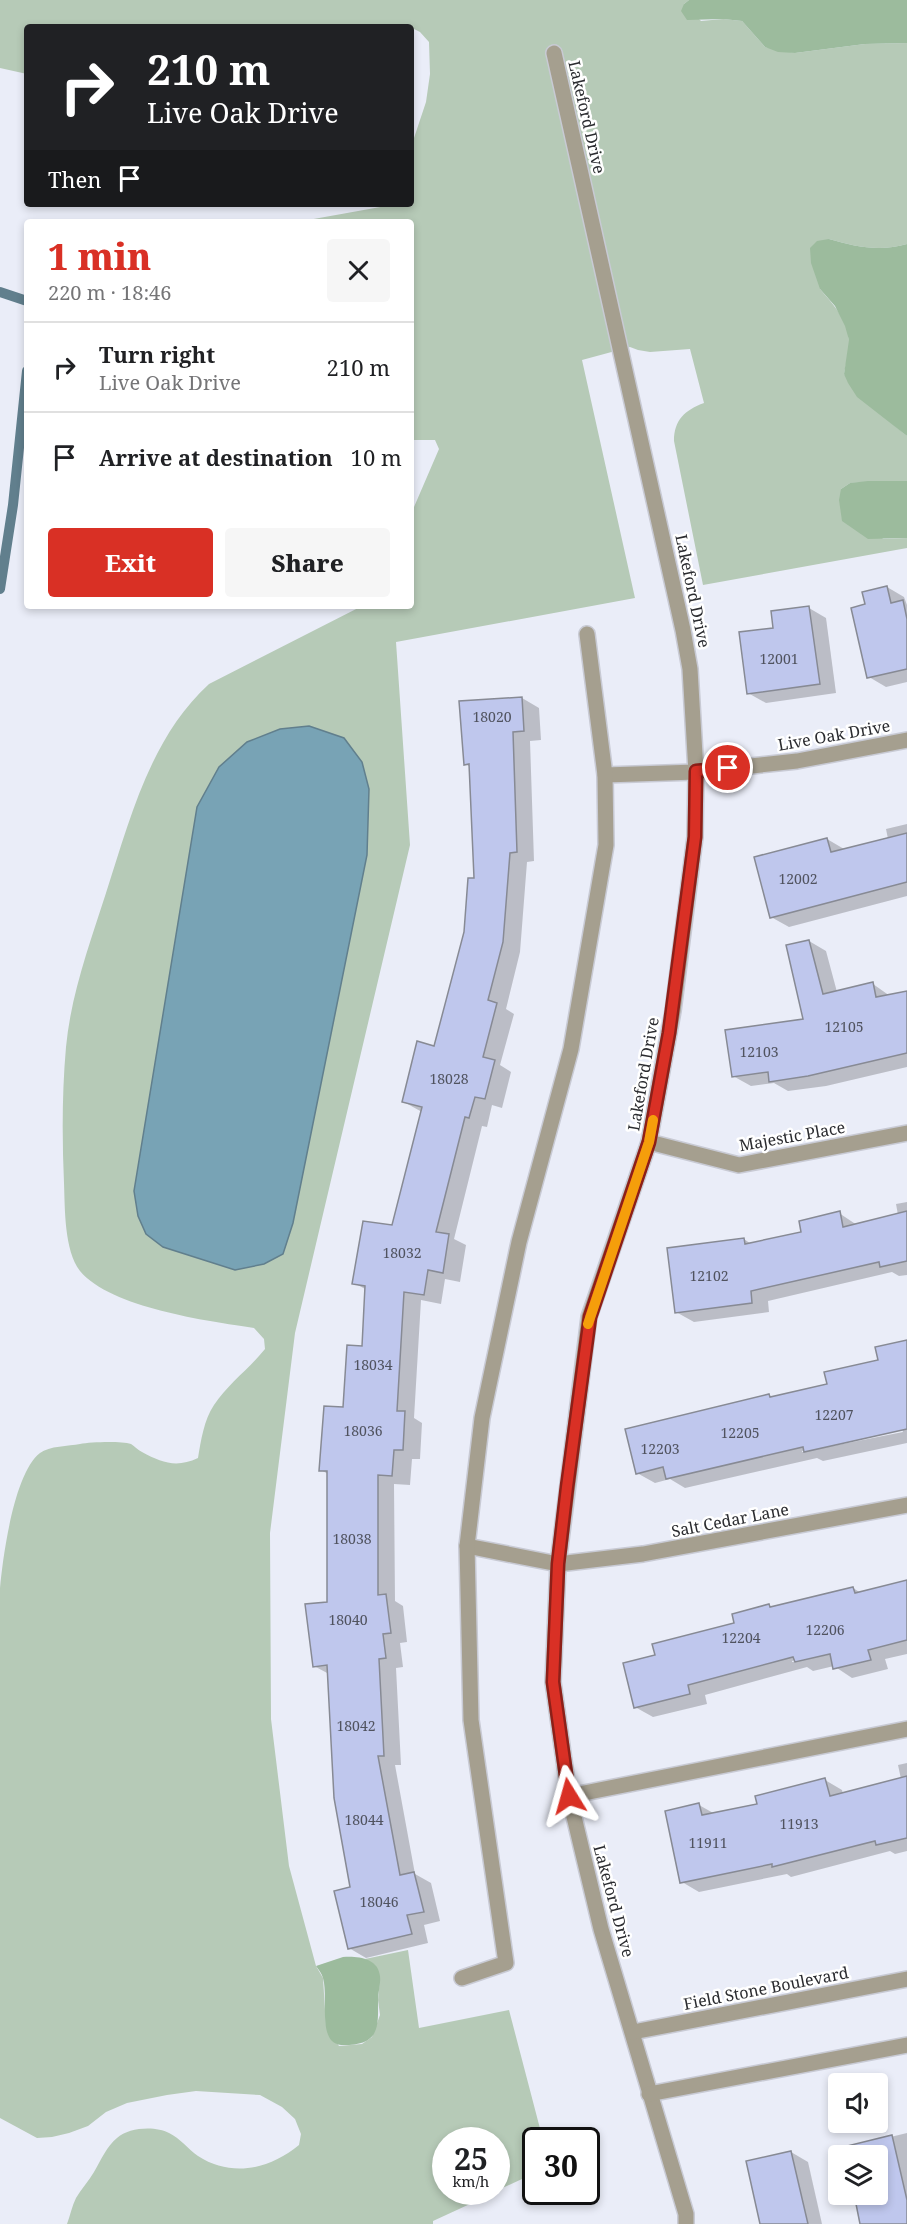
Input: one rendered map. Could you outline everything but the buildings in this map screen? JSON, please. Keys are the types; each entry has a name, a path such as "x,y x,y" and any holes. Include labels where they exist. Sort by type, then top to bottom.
{"street":[{"name":"Lakeford Drive","path":"554,53 683,630 690,669 696,771 695,837 673,1011 649,1142 590,1317 558,1564 553,1682 569,1796 601,1929 686,2214 686,2224"},
{"path":"462,1978 506,1963 471,1720 467,1546 482,1418 519,1242 572,1049 606,845 605,775 587,634"},
{"name":"Live Oak Drive","path":"605,775 696,771 797,761 907,740"},
{"name":"Majestic Place","path":"649,1142 739,1165 907,1133"},
{"name":"Salt Cedar Lane","path":"467,1546 558,1564 643,1554 907,1505"},
{"path":"569,1796 907,1729"},
{"name":"Field Stone Boulevard","path":"633,2032 907,1979"},
{"path":"649,2094 907,2045"}],"green space":[{"path":"0,0 689,0 684,4 701,21 723,19 742,21 765,47 795,53 865,44 907,43 907,244 887,248 868,247 829,239 820,289 839,312 848,333 849,348 844,374 883,416 907,436 907,481 850,483 841,489 883,539 907,538 907,548 703,585 674,441 678,422 691,409 704,403 690,349 650,352 630,347 582,360 635,598 396,642 410,845 295,1333 270,1533 271,1719 289,1866 316,1966 323,1978 326,2026 339,2046 362,2044 372,2037 380,2015 378,2000 380,1978 375,1965 365,1959 408,1950 419,2028 509,2010 540,2127 522,2127 522,2179 510,2185 510,2127 432,2127 432,2205 468,2205 433,2221 433,2224 67,2224 78,2195 110,2145 122,2134 135,2130 157,2129 173,2135 198,2156 211,2163 237,2169 250,2168 276,2160 299,2145 301,2134 295,2119 282,2107 260,2095 196,2091 127,2103 106,2112 88,2126 52,2137 37,2138 0,2118 0,1588 11,1516 23,1478 31,1463 40,1453 54,1448 91,1443 131,1444 149,1456 170,1463 183,1463 198,1458 205,1424 214,1405 265,1349 264,1339 254,1328 161,1311 114,1295 94,1284 80,1271 75,1262 66,1229 63,1098 68,1027 77,988 144,781 171,729 189,705 209,684 356,609 414,609 414,507 439,449 435,440 414,440 414,219 314,219 380,207 414,207 414,138 426,102 430,74 429,42 414,29 414,24 24,24 24,73 0,68"},
{"path":"689,0 907,0 907,43 865,44 795,53 778,52 765,47 742,21 687,20 681,11"},
{"path":"829,239 868,248 887,248 907,244 907,436 857,397 844,374 849,340 845,326 835,306 820,289 811,263 810,248 817,241"},
{"path":"907,481 907,538 868,539 842,521 839,500 841,489 850,483"},
{"path":"343,1957 366,1959 375,1965 380,1976 376,2031 367,2040 349,2045 336,2044 328,2036 324,1985 322,1975 316,1966"}],"water":[{"path":"309,726 344,738 362,762 369,789 367,855 293,1223 283,1254 264,1264 235,1270 163,1247 146,1234 138,1216 134,1191 197,807 219,767 247,742 280,729"}],"waterway":[{"path":"0,292 24,300"},
{"path":"0,589 13,505 24,400"}],"slow traffic":[{"path":"588,1324 649,1142 653,1120"}],"route":[{"path":"569,1796 553,1682 558,1564 590,1317 649,1142 673,1011 695,837 696,771 728,768"}]}
